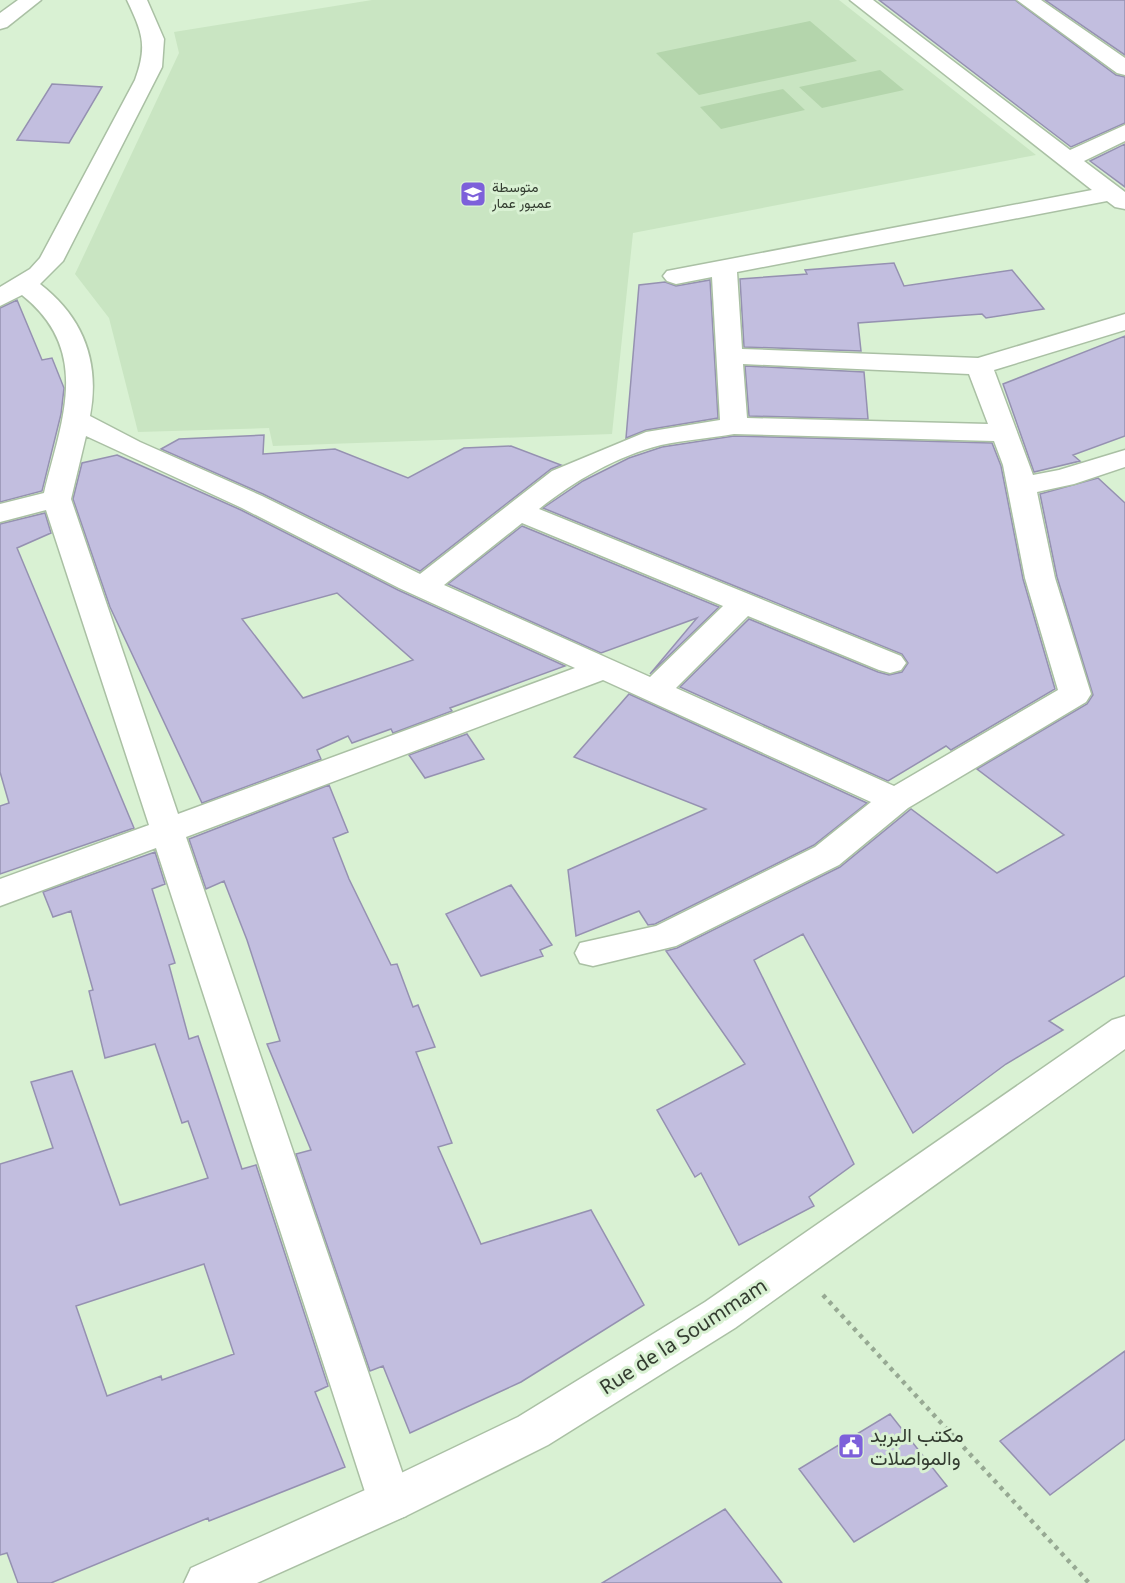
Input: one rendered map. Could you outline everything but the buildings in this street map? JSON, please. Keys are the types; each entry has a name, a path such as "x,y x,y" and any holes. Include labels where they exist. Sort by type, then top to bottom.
{"street":[{"path":"0,23 31,0"},
{"path":"0,298 24,284 51,261 153,64 156,45 137,0"},
{"path":"860,0 1119,198"},
{"path":"1027,0 1125,68"},
{"path":"1069,159 1125,132"},
{"path":"676,276 1119,198"},
{"path":"724,267 734,426"},
{"path":"24,284 43,297 56,312 78,361 81,375 75,419 57,499 390,1501"},
{"path":"728,356 979,366 1125,322"},
{"path":"593,953 664,937 827,856 896,800 1075,694 1040,578 1021,486 1005,432 979,366"},
{"path":"75,419 130,448 252,502 423,587 896,800"},
{"path":"423,587 562,477 629,447 684,432 734,426 1005,432"},
{"path":"1021,486 1064,478 1125,458"},
{"path":"0,513 57,499"},
{"path":"519,511 890,663"},
{"path":"654,691 743,603"},
{"path":"0,893 605,668"},
{"name":"Rue de la Soummam","path":"207,1583 390,1501 533,1431 720,1316 1125,1030"}],"path":[{"path":"793,1264 1089,1583"}],"shaded area":[{"name":"متوسطة عميور عمار","path":"372,0 839,0 1036,155 633,233 612,434 273,446 269,428 138,432 109,318 75,274 179,53 174,32"},
{"path":"810,21 857,61 699,95 656,53"},
{"path":"880,70 904,90 822,108 799,87"},
{"path":"783,89 805,110 721,129 700,107"}],"place":[{"name":"متوسطة عميور عمار","path":"473,194"},
{"name":"مكتب البريد والمواصلات","path":"851,1446"}]}
